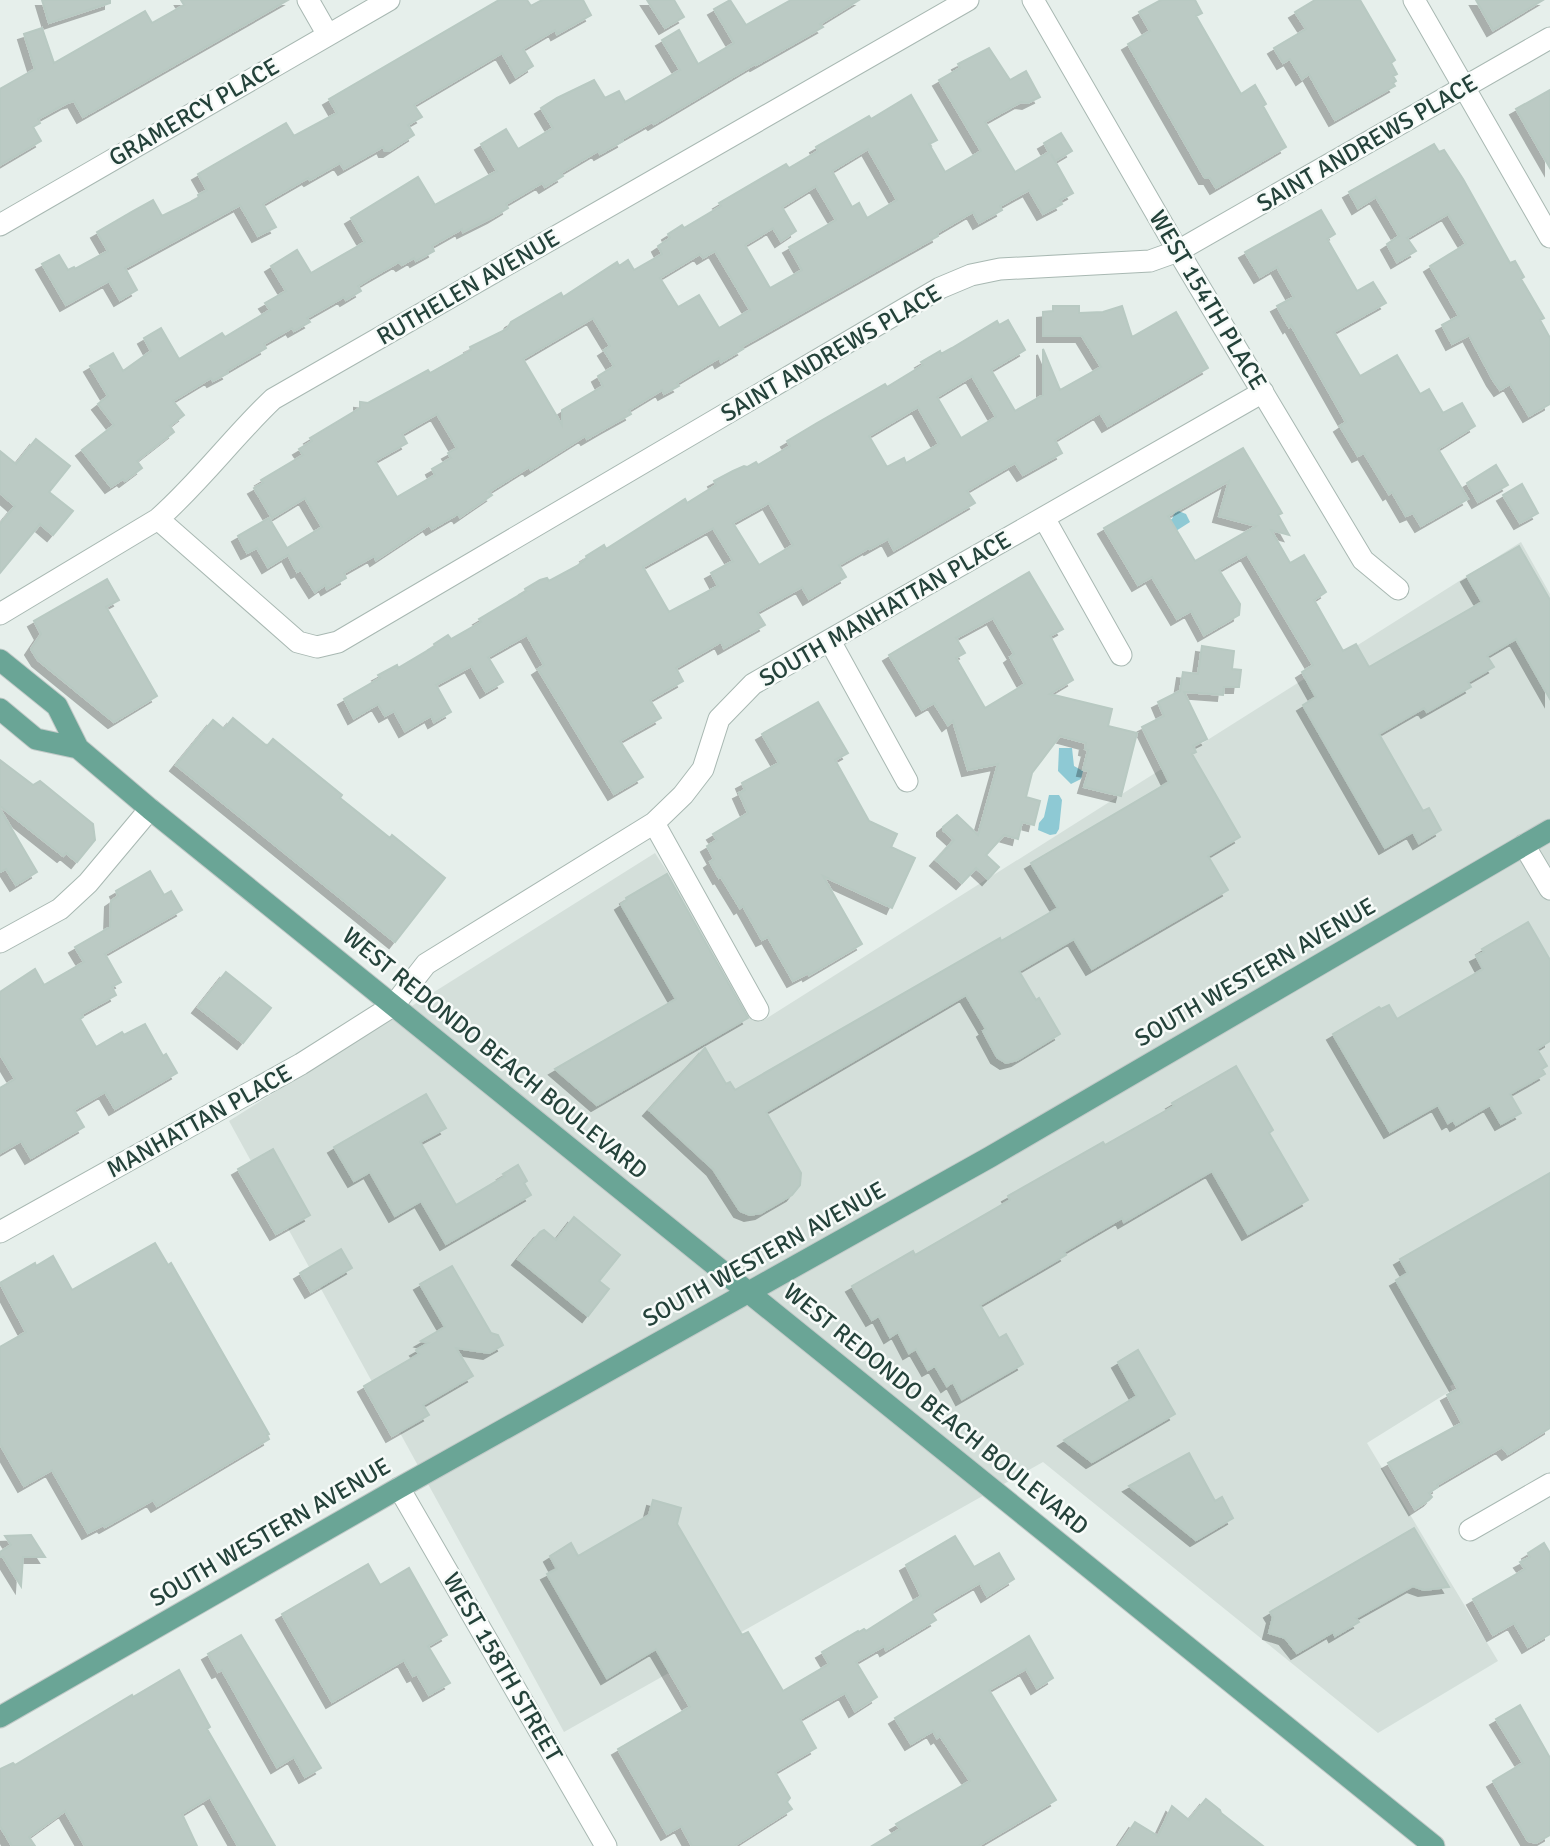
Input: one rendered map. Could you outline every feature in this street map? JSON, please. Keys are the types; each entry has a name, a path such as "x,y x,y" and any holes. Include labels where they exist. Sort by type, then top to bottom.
{"main road":[{"name":"WEST REDONDO BEACH BOULEVARD","path":"0,660 57,706 78,748 150,809 1434,1846"},
{"name":"WEST REDONDO BEACH BOULEVARD","path":"0,709 36,739 78,748"},
{"name":"SOUTH WESTERN AVENUE","path":"0,1717 399,1488 1000,1151 1550,830"}],"street":[{"path":"308,0 328,35"},
{"name":"GRAMERCY PLACE","path":"0,225 389,0"},
{"name":"RUTHELEN AVENUE","path":"0,614 158,519 179,500 273,398 968,0"},
{"name":"WEST 154TH PLACE","path":"1033,0 1178,251 1363,560 1398,589"},
{"path":"1413,0 1550,237"},
{"name":"SAINT ANDREWS PLACE","path":"158,519 298,642 317,648 338,642 940,288 971,275 1000,269 1150,261 1178,251 1550,38"},
{"name":"SOUTH MANHATTAN PLACE","path":"394,1005 426,964 654,823 690,786 702,769 719,719 753,684 1263,391"},
{"path":"1044,518 1121,655"},
{"path":"830,641 907,781"},
{"path":"0,943 60,909 88,883 150,809"},
{"path":"654,823 758,1010"},
{"path":"1524,845 1550,889"},
{"name":"MANHATTAN PLACE","path":"0,1232 301,1065 394,1005"},
{"path":"1470,1530 1550,1484"},
{"name":"WEST 158TH STREET","path":"399,1488 606,1846"}],"shaded area":[{"path":"1521,542 1550,594 1550,1332 1450,1386 1452,1390 1367,1443 1498,1661 1378,1733 1043,1462 564,1732 229,1121 655,853 764,1020"}],"water":[{"path":"1176,510 1186,514 1190,522 1165,538 1159,523 1172,519"},
{"path":"1059,748 1072,748 1074,766 1083,771 1081,779 1071,784 1058,771"},
{"path":"1049,795 1059,795 1062,800 1059,829 1056,834 1050,835 1038,830"}],"building":[{"path":"42,0 110,0 110,3 49,23"},
{"path":"181,0 288,0 83,117 74,101 38,119 40,123 33,127 41,141 0,165 0,89 35,69 24,34 42,28 54,63 145,11 152,23 184,5"},
{"path":"499,0 527,0 531,6 542,0 583,0 591,15 557,34 555,30 523,49 533,66 516,77 502,53 414,105 422,117 408,125 414,135 389,151 385,151 383,147 344,169 340,163 263,204 276,227 258,236 240,205 125,268 137,290 120,300 109,281 66,305 42,264 59,255 68,270 74,267 75,269 108,251 97,232 153,200 162,216 199,198 198,195 207,190 198,174 286,123 294,136 337,113 329,99"},
{"path":"647,0 674,0 684,17 665,28"},
{"path":"730,0 746,25 791,0 859,0 820,24 823,27 654,124 652,122 622,139 623,141 600,154 598,151 561,173 563,176 545,187 542,183 506,204 508,208 493,217 463,232 462,229 432,246 434,251 416,261 414,258 402,265 399,262 371,278 358,286 361,291 346,300 344,297 307,318 310,322 294,331 292,328 264,344 266,348 227,371 228,373 213,381 211,378 173,401 184,415 170,426 174,432 137,461 142,468 125,481 123,479 111,487 82,450 114,425 98,404 108,396 90,366 113,353 123,371 151,351 144,338 161,328 179,359 222,333 225,337 270,310 265,303 286,291 271,266 297,250 311,273 365,242 351,218 418,177 435,205 497,171 481,144 506,129 518,149 553,128 541,108 557,98 594,80 605,98 619,91 625,102 680,70 662,40 679,30 698,64 734,43 714,9"},
{"path":"1161,0 1195,0 1202,13 1196,16 1241,94 1255,85 1266,104 1263,106 1286,147 1216,188 1210,178 1205,178 1128,44 1150,31 1139,12"},
{"path":"1315,0 1360,0 1395,60 1391,63 1397,74 1393,76 1395,86 1335,120 1309,74 1302,79 1290,59 1283,63 1274,48 1306,29 1295,12"},
{"path":"1476,0 1543,0 1493,30"},
{"path":"989,48 1010,80 1026,71 1040,97 1028,103 1021,102 985,122 1015,172 1049,152 1044,143 1061,133 1072,151 1055,161 1051,154 1073,193 1060,200 1062,204 1043,214 1029,190 1000,206 1002,210 979,223 973,212 937,233 938,236 741,347 743,349 721,362 719,358 664,394 662,390 629,410 631,414 587,439 585,436 531,470 529,467 489,492 492,495 460,517 458,514 432,529 429,525 376,560 374,556 344,573 346,578 327,589 325,585 315,592 301,570 297,572 288,555 268,567 257,548 247,553 238,536 269,518 287,548 322,527 305,498 272,518 254,488 263,483 261,480 303,455 299,449 312,441 310,438 360,408 360,402 368,403 428,370 430,373 471,350 470,347 507,329 511,322 561,293 563,297 617,262 619,266 628,260 634,270 662,254 658,246 670,238 668,234 682,225 684,228 721,206 719,203 786,164 789,168 818,151 816,147 869,116 871,119 911,95 937,140 929,144 945,172 981,151 939,80 960,68 958,64","holes":["868,149 897,200 867,218 859,203 852,207 832,171","816,186 836,220 789,247 802,270 770,288 745,245 773,228 781,241 796,231 782,207","715,251 750,310 719,328 699,295 678,307 660,278 700,254 703,258","593,318 610,346 604,350 614,366 598,376 603,386 562,410 562,425 523,359","437,414 457,448 448,453 451,458 432,469 435,475 397,497 375,461 407,443 402,434"]},
{"path":"1550,90 1550,168 1516,109"},
{"path":"1434,144 1439,152 1444,150 1463,179 1510,263 1515,261 1524,277 1521,279 1544,318 1540,320 1550,338 1550,404 1529,416 1510,384 1500,390 1469,335 1452,344 1442,325 1459,316 1430,266 1466,244 1448,214 1407,238 1416,251 1397,262 1387,244 1399,236 1376,197 1358,208 1349,192"},
{"path":"1321,210 1335,234 1327,239 1357,291 1373,282 1386,303 1334,332 1360,376 1397,355 1420,394 1429,389 1443,413 1462,403 1475,426 1438,449 1468,499 1421,526 1413,513 1406,516 1364,453 1358,456 1340,426 1346,422 1291,325 1289,327 1277,306 1294,297 1277,267 1260,277 1245,252"},
{"path":"1053,306 1079,306 1079,313 1103,312 1122,306 1132,337 1176,312 1208,368 1108,426 1100,413 1055,440 1062,453 1023,475 1015,463 967,491 975,503 894,550 888,539 869,548 839,565 846,577 809,599 802,587 757,612 765,625 724,648 721,642 676,668 683,681 650,700 661,718 620,741 643,777 614,794 538,669 544,665 527,635 488,657 503,682 486,692 471,666 436,685 451,712 434,722 431,716 405,731 394,711 385,716 378,704 354,718 344,699 380,678 378,675 397,665 398,668 448,635 451,639 481,622 479,619 526,591 525,589 540,580 547,578 549,581 577,566 586,556 604,545 606,549 685,499 687,503 716,485 714,481 744,466 756,462 758,465 790,446 787,441 885,384 887,387 923,365 921,362 940,351 941,354 997,321 999,325 1008,320 1025,350 991,370 1015,411 1043,395 1043,349 1060,390 1101,367 1082,336 1043,336 1043,312 1053,311","holes":["972,376 996,417 961,438 937,397","918,407 939,444 906,463 904,458 887,467 869,436","769,503 793,545 759,565 733,523","713,528 733,561 711,573 718,586 669,612 643,567"]},
{"path":"36,439 70,466 49,492 73,511 53,535 40,524 0,573 0,524 15,506 0,493 0,451 16,464"},
{"path":"1243,448 1282,513 1278,515 1289,535 1271,530 1290,563 1304,555 1326,592 1314,600 1343,651 1356,644 1369,667 1482,602 1467,576 1519,546 1550,600 1550,699 1516,639 1487,656 1494,667 1468,682 1471,687 1427,712 1424,708 1379,734 1423,811 1429,808 1441,830 1419,843 1413,832 1385,848 1303,705 1316,697 1302,672 1313,665 1247,554 1219,570 1240,604 1239,615 1204,635 1191,611 1177,619 1152,577 1138,585 1104,528","holes":["1229,481 1219,516 1256,526 1195,561 1168,516"]},
{"path":"1496,465 1508,485 1478,502 1467,483"},
{"path":"1522,484 1538,513 1520,523 1503,495"},
{"path":"1029,572 1063,629 1050,636 1073,680 1050,694 1112,709 1108,726 1137,733 1121,796 1084,787 1089,771 1083,770 1088,750 1085,749 1086,743 1060,736 1032,773 1026,797 1040,801 1034,825 1022,822 1018,839 1004,835 986,855 999,867 988,879 976,868 962,883 936,860 954,840 943,827 957,815 978,835 998,764 968,770 953,721 948,725 934,703 922,710 889,655","holes":["993,618 1014,654 1010,657 1025,684 985,708 956,658 965,653 956,638"]},
{"path":"107,579 119,600 106,607 157,696 114,722 38,660 31,649 41,634 34,621"},
{"path":"1202,646 1234,651 1232,669 1241,670 1239,687 1224,687 1223,695 1184,692 1207,739 1193,746 1196,752 1192,754 1240,837 1208,856 1228,890 1092,969 1074,939 1019,971 1060,1034 1017,1060 1006,1063 997,1057 983,1031 986,1029 966,995 766,1112 801,1173 800,1185 792,1195 761,1213 750,1215 740,1211 713,1169 649,1110 705,1048 726,1084 730,1082 735,1090 1000,938 1001,941 1058,908 1031,863 1169,782 1142,727 1164,716 1158,702 1180,691 1183,672 1198,674"},
{"path":"818,702 848,753 835,760 869,821 897,834 891,847 915,858 892,908 823,876 862,944 809,975 808,973 793,981 768,937 762,940 743,906 740,908 721,877 719,878 710,862 714,859 707,846 717,840 713,834 748,813 739,793 745,790 742,783 779,763 762,734"},
{"path":"233,718 267,746 273,739 342,795 340,798 445,878 395,942 176,765 213,720 224,729"},
{"path":"0,760 33,785 40,781 93,824 95,840 77,862 66,853 63,856 0,806"},
{"path":"0,809 37,872 16,885 6,869 0,872"},
{"path":"150,871 164,895 171,891 182,910 105,954 121,982 112,987 116,995 82,1014 80,1019 96,1047 122,1032 124,1035 145,1024 163,1056 166,1054 177,1073 115,1109 105,1092 74,1110 84,1127 31,1158 21,1141 0,1153 0,1088 15,1079 0,1054 0,992 35,969 44,985 84,962 75,947 110,927 111,901 118,896 116,891"},
{"path":"667,874 748,1018 597,1105 555,1069 676,999 621,904 626,898"},
{"path":"1528,922 1550,960 1550,1041 1537,1049 1547,1066 1542,1069 1545,1074 1510,1094 1521,1113 1501,1124 1490,1105 1456,1125 1453,1120 1448,1123 1438,1105 1390,1132 1333,1034 1379,1007 1381,1009 1389,1005 1397,1019 1483,969 1476,956 1484,952 1482,949"},
{"path":"226,972 271,1008 243,1043 198,1007"},
{"path":"1236,1066 1273,1130 1269,1133 1308,1200 1248,1234 1212,1171 1124,1222 1122,1218 1064,1252 1066,1255 980,1305 999,1338 1006,1334 1023,1364 962,1399 953,1382 947,1386 935,1366 928,1370 916,1349 909,1353 898,1332 890,1337 879,1316 872,1320 852,1286 913,1251 915,1255 1010,1200 1008,1196 1103,1142 1105,1145 1174,1106 1172,1103"},
{"path":"426,1094 446,1128 420,1142 456,1205 505,1176 503,1174 518,1165 531,1195 446,1244 421,1201 395,1216 370,1172 354,1181 334,1147"},
{"path":"273,1149 310,1215 276,1234 238,1169"},
{"path":"1550,1173 1550,1428 1508,1454 1502,1447 1437,1485 1438,1487 1429,1493 1432,1497 1415,1509 1388,1463 1462,1423 1447,1395 1458,1389 1396,1280 1408,1273 1400,1259"},
{"path":"574,1217 620,1255 599,1281 609,1289 588,1316 518,1259 540,1232 544,1230 556,1240"},
{"path":"155,1243 168,1265 171,1263 269,1434 269,1439 157,1506 153,1500 105,1527 103,1525 88,1533 52,1470 24,1486 0,1444 0,1347 26,1332 0,1283 53,1256 72,1290"},
{"path":"341,1249 352,1268 311,1292 300,1273"},
{"path":"452,1266 491,1333 498,1335 503,1345 489,1353 456,1348 473,1376 423,1405 429,1415 392,1436 364,1386 419,1354 416,1350 428,1343 421,1341 445,1327 420,1284"},
{"path":"1138,1350 1175,1414 1092,1462 1064,1440 1137,1396 1118,1362"},
{"path":"1189,1453 1215,1501 1222,1497 1233,1518 1196,1540 1129,1486"},
{"path":"653,1500 681,1508 677,1524 742,1635 748,1632 783,1691 829,1664 822,1652 858,1631 866,1631 921,1596 906,1565 955,1536 974,1567 999,1553 1014,1579 987,1596 980,1583 934,1610 932,1614 936,1620 886,1650 884,1646 856,1662 877,1697 855,1711 845,1693 800,1719 816,1748 775,1772 790,1798 787,1802 792,1809 734,1846 692,1846 681,1826 667,1834 618,1749 690,1707 656,1649 607,1678 547,1574 557,1569 550,1556 571,1543 578,1556 649,1515"},
{"path":"1414,1528 1449,1587 1424,1590 1413,1586 1356,1618 1359,1622 1335,1636 1333,1632 1297,1653 1285,1638 1269,1633 1273,1617 1270,1612"},
{"path":"31,1535 45,1557 23,1557 21,1586 3,1557 0,1557 0,1552 11,1545 5,1536"},
{"path":"1544,1543 1550,1553 1550,1634 1528,1647 1514,1623 1493,1635 1473,1599 1525,1569 1520,1562 1530,1557 1528,1553"},
{"path":"368,1564 380,1585 409,1568 447,1635 428,1646 450,1683 429,1695 417,1674 413,1676 404,1660 332,1702 282,1614"},
{"path":"241,1635 321,1768 305,1777 294,1757 277,1767 222,1670 218,1672 208,1654"},
{"path":"1029,1636 1053,1678 1037,1688 1026,1669 989,1690 1056,1800 978,1846 872,1846 900,1829 896,1824 970,1781 940,1736 937,1738 933,1731 911,1744 895,1718"},
{"path":"179,1670 210,1727 207,1729 275,1846 238,1846 210,1797 182,1814 197,1846 85,1846 65,1811 29,1837 35,1846 12,1846 0,1826 0,1769 13,1763 15,1765"},
{"path":"1520,1705 1550,1758 1550,1835 1536,1843 1528,1841 1493,1781 1523,1763 1496,1719"},
{"path":"1206,1799 1263,1846 1119,1846 1135,1822 1158,1836 1172,1806 1189,1820"}]}
